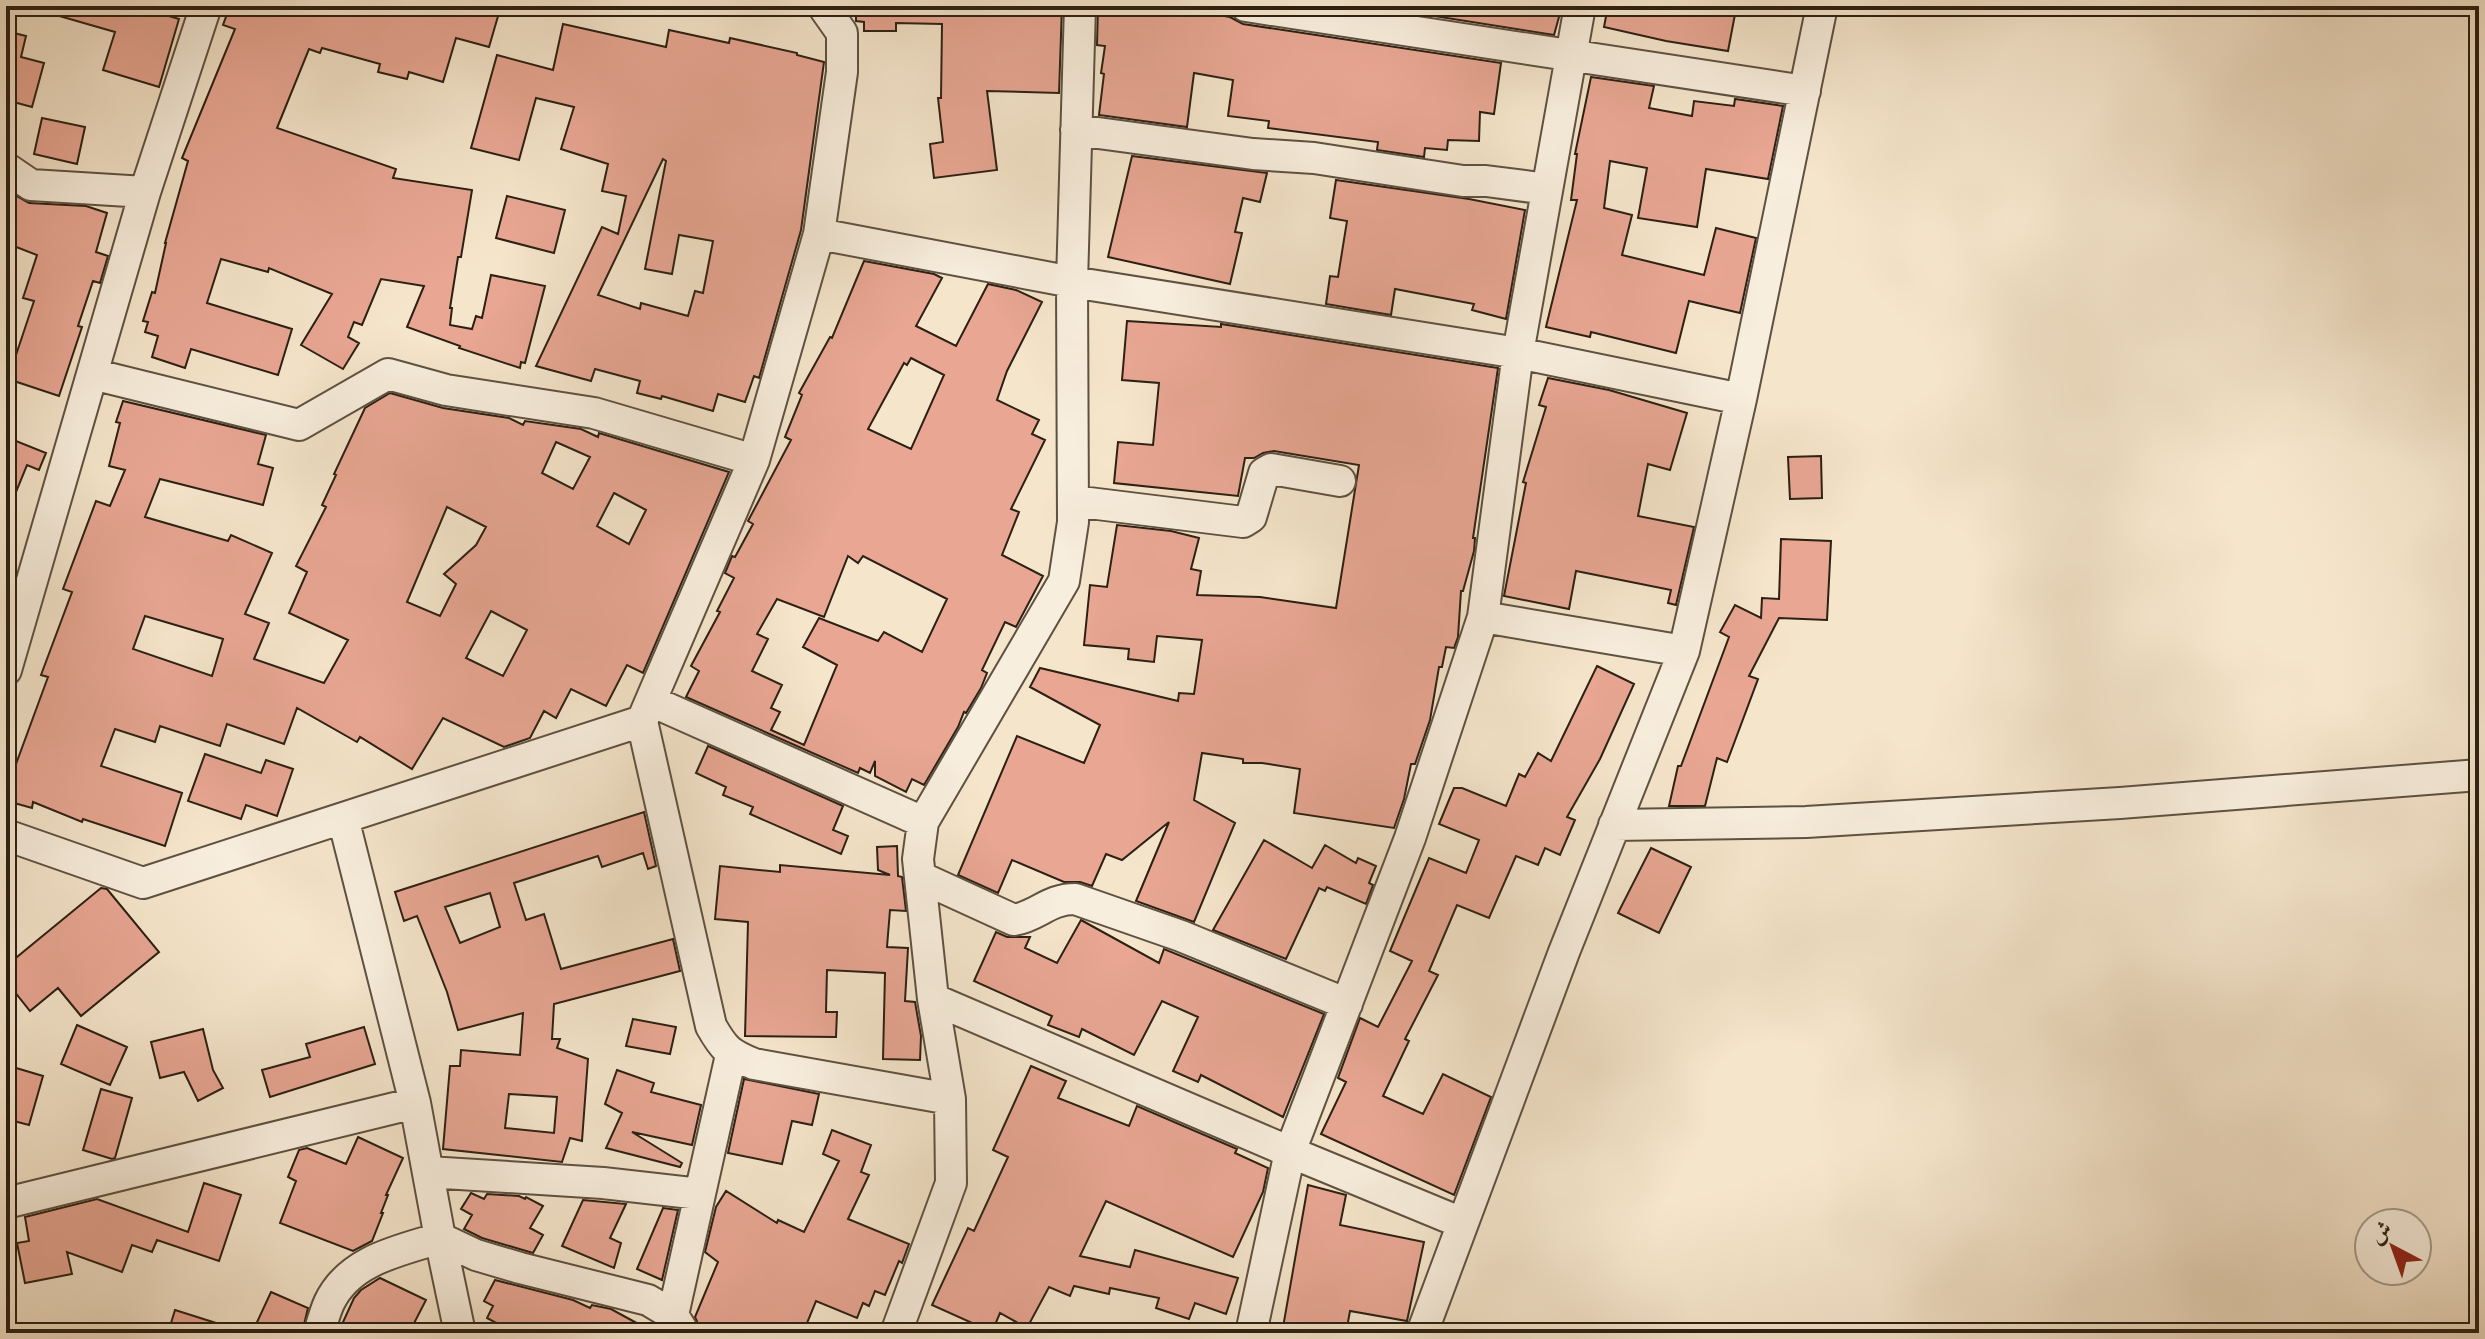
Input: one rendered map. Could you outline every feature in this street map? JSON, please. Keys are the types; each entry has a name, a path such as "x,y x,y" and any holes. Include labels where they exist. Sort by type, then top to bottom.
{"street":[{"path":"6,670 145,192 206,6"},
{"path":"823,6 842,33 842,72 819,234 754,460 646,711 711,1026 731,1055 754,1064 950,1099"},
{"path":"896,1333 951,1183 950,1099 933,999 918,859 923,822 1064,581 1073,522 1072,282 1080,6"},
{"path":"1246,6 1805,91"},
{"path":"1251,1333 1290,1152 1410,838 1483,617 1518,353 1580,6"},
{"path":"1427,1328 1462,1223 1564,952 1684,651 1741,399 1822,6"},
{"path":"1076,130 1253,154 1314,158 1463,181 1547,189"},
{"path":"6,168 31,185 145,192"},
{"path":"819,234 1072,282 1518,353 1741,399"},
{"path":"92,374 299,425 388,374 446,390 594,413 754,460"},
{"path":"1073,501 1243,522 1251,517 1264,473 1271,469 1340,481"},
{"path":"1483,617 1684,651"},
{"path":"6,835 143,883 343,818 646,711 923,822"},
{"path":"1614,825 1806,822 2120,803 2479,775"},
{"path":"343,818 415,1103 460,1333"},
{"path":"920,877 1014,920 1026,918 1060,899 1075,899 1181,936 1347,1004"},
{"path":"933,999 1462,1223"},
{"path":"319,1333 329,1302 345,1278 375,1258 440,1238 476,1255 648,1300 678,1324 700,1194 731,1055"},
{"path":"6,1203 415,1103"},
{"path":"428,1172 603,1183 700,1194"}],"building":[{"path":"43,6 135,6 179,19 159,87 103,70 115,32 42,11"},
{"path":"230,6 501,6 489,47 456,38 443,82 409,72 407,79 378,72 380,64 322,48 320,53 309,49 277,128 396,169 393,178 472,190 461,257 458,257 450,325 472,329 476,316 482,318 491,275 545,286 525,363 521,362 520,368 407,327 424,286 381,279 362,325 354,322 348,337 359,343 343,369 301,345 332,294 269,268 268,272 221,259 207,303 292,329 278,375 191,349 185,368 152,357 158,336 145,332 148,322 143,321 152,292 155,293 165,243 188,161 182,158 235,29 223,25"},
{"path":"856,6 1062,6 1059,93 987,91 997,170 934,178 930,144 943,142 938,98 941,98 942,24 896,23 896,31 864,31 864,22 856,21"},
{"path":"1098,6 1173,14 1174,7 1230,17 1243,24 1501,63 1494,114 1480,112 1479,141 1448,140 1447,150 1425,148 1424,157 1377,150 1378,142 1268,128 1269,121 1228,116 1233,80 1194,73 1187,127 1099,115 1105,46 1097,45"},
{"path":"1402,6 1562,6 1554,35 1402,11"},
{"path":"1608,6 1718,6 1736,9 1728,51 1604,27"},
{"path":"563,24 666,47 669,30 729,43 730,38 824,62 801,230 759,378 754,376 745,402 718,394 713,411 662,396 661,399 637,393 640,381 595,369 591,381 536,366 602,227 618,234 626,196 602,191 608,164 561,149 574,107 536,98 519,160 471,148 497,55 553,70","holes":["663,159 666,161 645,269 672,274 679,235 713,241 703,293 695,291 688,316 641,303 640,309 598,295"]},
{"path":"6,31 26,36 21,57 44,63 32,107 6,100"},
{"path":"1591,77 1654,86 1649,108 1692,116 1694,101 1734,106 1735,99 1783,106 1768,179 1706,169 1697,227 1638,218 1647,168 1610,161 1604,208 1632,215 1622,255 1704,275 1716,228 1756,238 1740,313 1689,301 1676,353 1591,332 1590,337 1546,327 1577,200 1571,200 1575,154"},
{"path":"42,118 85,127 77,164 34,154"},
{"path":"1132,156 1267,173 1260,202 1243,198 1235,232 1242,233 1230,284 1108,257"},
{"path":"1336,180 1525,210 1506,319 1472,310 1474,304 1395,289 1391,315 1326,304 1330,276 1338,277 1347,221 1330,218"},
{"path":"6,190 29,203 86,206 107,213 96,252 108,256 100,283 93,281 78,326 82,327 59,396 8,379 34,301 23,298 37,255 6,243"},
{"path":"507,196 565,210 554,253 496,238"},
{"path":"864,261 942,278 916,326 956,346 988,284 1016,290 1042,302 1007,371 997,400 1039,420 1032,434 1045,440 1011,509 1019,512 1002,555 1043,576 1016,627 1005,622 982,670 987,673 981,688 964,712 924,785 912,779 906,792 875,776 875,761 870,773 860,768 858,773 686,697 699,671 691,666 734,578 725,573 753,524 748,521 791,440 785,437 802,395 799,393 832,338","holes":["911,358 944,375 911,449 868,429 904,363 907,365","848,556 858,563 863,556 947,599 922,652 884,632 878,641 819,618 803,647 837,665 804,745 771,730 780,712 771,708 782,685 752,671 768,639 757,634 777,599 824,617"]},
{"path":"1127,321 1221,327 1221,324 1498,368 1473,538 1474,551 1461,591 1458,637 1454,648 1446,647 1442,667 1439,667 1430,720 1415,764 1411,764 1394,828 1294,813 1300,769 1243,763 1243,759 1202,753 1194,800 1235,823 1194,922 1136,901 1169,822 1122,860 1106,854 1092,886 1064,882 1012,860 998,893 958,875 1017,736 1084,763 1100,725 1030,687 1040,668 1178,701 1179,693 1194,694 1202,640 1157,636 1154,662 1128,659 1129,649 1084,645 1090,585 1107,587 1117,525 1171,531 1199,538 1191,569 1201,571 1197,595 1260,597 1336,608 1359,465 1274,451 1263,453 1254,458 1245,458 1238,496 1114,483 1118,442 1153,445 1159,383 1122,380"},
{"path":"1548,378 1609,390 1687,413 1670,470 1648,464 1638,516 1694,527 1676,605 1668,603 1671,590 1576,571 1569,609 1504,596 1526,483 1523,482 1546,407 1539,405"},
{"path":"390,393 443,408 509,418 523,425 525,421 581,429 598,437 599,433 729,472 643,673 627,665 606,706 571,689 556,718 544,711 530,738 504,747 443,718 412,769 360,737 357,742 297,708 284,744 227,724 220,746 160,726 155,742 115,729 101,766 182,793 165,846 83,819 82,822 33,802 32,808 7,801 16,764 48,677 41,675 72,592 63,589 96,501 110,506 125,470 109,466 120,423 116,422 123,401 266,435 258,464 273,468 263,505 160,479 145,517 228,541 231,535 272,553 245,614 269,623 254,659 324,683 348,640 289,613 307,572 296,566 326,507 322,505 334,474 365,408","holes":["556,442 590,457 573,489 542,473","614,493 646,510 629,544 597,526","447,507 486,527 476,545 444,574 456,584 440,616 407,602","491,611 527,630 503,676 466,658","145,616 223,639 212,676 133,649"]},
{"path":"6,437 46,453 39,470 27,465 7,514"},
{"path":"1821,456 1822,498 1790,499 1788,457"},
{"path":"1781,539 1831,541 1827,620 1779,618 1749,676 1758,679 1727,762 1717,758 1705,806 1669,806 1678,766 1681,766 1729,637 1720,632 1735,605 1761,618 1762,598 1779,599"},
{"path":"1597,666 1634,684 1600,759 1567,817 1575,820 1560,855 1545,848 1538,865 1516,856 1489,918 1457,905 1429,971 1438,975 1405,1039 1409,1041 1383,1096 1423,1114 1443,1074 1491,1097 1454,1195 1321,1134 1346,1082 1338,1078 1360,1018 1378,1027 1412,961 1390,951 1429,858 1466,873 1479,840 1439,824 1454,788 1462,788 1506,806 1519,774 1525,777 1538,753 1551,761"},
{"path":"708,746 843,806 833,830 848,836 841,854 750,814 753,807 723,795 726,787 696,773"},
{"path":"205,754 261,773 266,760 293,769 277,816 246,805 241,819 188,801"},
{"path":"644,812 656,866 648,869 643,853 602,867 598,856 514,883 526,920 544,914 561,969 673,939 680,971 554,1004 552,1039 560,1039 557,1048 588,1059 582,1141 570,1138 562,1162 443,1149 450,1066 460,1066 461,1050 520,1055 523,1013 458,1030 447,992 417,916 404,921 395,892","holes":["490,893 500,927 460,943 445,907","509,1094 557,1097 554,1133 505,1128"]},
{"path":"1264,840 1312,868 1325,845 1356,863 1358,858 1376,866 1369,883 1373,885 1366,904 1327,887 1325,891 1319,888 1286,959 1213,930"},
{"path":"897,846 898,876 902,877 906,911 890,910 887,947 908,948 905,1001 915,1002 921,1036 920,1060 883,1059 885,973 827,970 826,1012 837,1012 836,1037 745,1036 748,922 715,919 720,866 780,872 780,865 890,875 878,870 877,847"},
{"path":"1651,848 1691,867 1659,933 1618,913"},
{"path":"101,888 107,889 159,952 81,1016 58,988 30,1011 6,981 6,966"},
{"path":"1081,920 1159,963 1164,949 1324,1014 1283,1117 1201,1075 1198,1082 1173,1071 1198,1017 1162,1001 1134,1055 1082,1029 1079,1037 1048,1025 1052,1016 974,981 996,932 1007,937 1030,937 1025,948 1057,963"},
{"path":"633,1019 676,1027 670,1054 626,1046"},
{"path":"77,1025 127,1047 110,1085 61,1064"},
{"path":"364,1027 375,1064 270,1097 262,1070 310,1057 306,1044"},
{"path":"203,1029 213,1070 223,1088 198,1101 184,1072 160,1078 151,1042"},
{"path":"6,1065 43,1076 29,1125 6,1119"},
{"path":"1031,1066 1066,1081 1058,1098 1129,1126 1137,1106 1237,1149 1235,1153 1268,1168 1263,1192 1233,1257 1106,1201 1080,1256 1130,1267 1135,1250 1238,1278 1226,1314 1195,1303 1189,1319 1156,1308 1159,1298 1110,1288 1109,1294 1074,1286 1070,1296 1049,1287 1027,1328 1000,1313 992,1332 932,1305 968,1228 974,1231 1008,1157 993,1150"},
{"path":"617,1070 654,1083 651,1092 701,1105 692,1145 632,1132 682,1163 680,1167 606,1148 622,1113 605,1104"},
{"path":"744,1079 819,1094 812,1125 792,1121 782,1164 728,1153"},
{"path":"101,1089 132,1098 115,1158 112,1159 83,1150"},
{"path":"832,1130 871,1145 861,1172 869,1175 848,1219 909,1244 885,1295 875,1291 869,1306 863,1303 857,1318 816,1301 803,1333 702,1333 695,1317 718,1262 705,1252 716,1207 726,1191 777,1223 778,1220 804,1232 839,1161 823,1154"},
{"path":"358,1137 403,1158 386,1195 372,1241 353,1251 280,1223 296,1181 288,1177 299,1150 307,1148 346,1164"},
{"path":"204,1183 241,1195 219,1261 157,1240 152,1252 132,1245 122,1272 67,1252 72,1274 25,1283 17,1243 29,1241 25,1217 97,1199 188,1232"},
{"path":"1308,1185 1346,1195 1340,1225 1424,1242 1407,1321 1350,1311 1346,1333 1282,1333"},
{"path":"471,1193 484,1199 487,1194 526,1197 543,1206 530,1228 543,1235 533,1253 482,1238 464,1229 472,1215 461,1209"},
{"path":"583,1200 626,1204 610,1238 621,1243 614,1268 562,1246"},
{"path":"663,1208 678,1210 662,1280 637,1269"},
{"path":"380,1278 426,1300 409,1333 338,1333 354,1298"},
{"path":"495,1280 573,1300 590,1308 592,1305 611,1309 655,1333 515,1333 487,1318 493,1306 484,1301"},
{"path":"271,1292 308,1308 302,1333 252,1333"},
{"path":"175,1310 235,1329 234,1333 168,1333"}]}
